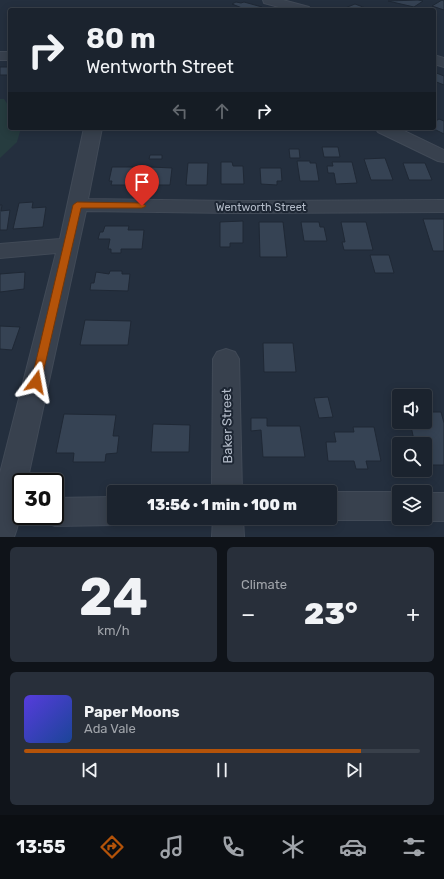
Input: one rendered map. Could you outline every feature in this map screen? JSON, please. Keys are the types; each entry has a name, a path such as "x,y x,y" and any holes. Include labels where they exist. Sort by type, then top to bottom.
{"street":[{"path":"269,0 298,8"},
{"path":"290,5 306,0"},
{"path":"6,518 69,246 93,130"},
{"path":"388,130 444,157"},
{"name":"Wentworth Street","path":"77,205 232,207 444,206"},
{"path":"0,251 69,246"},
{"name":"Baker Street","path":"226,360 227,485"},
{"path":"337,506 392,506"},
{"path":"432,507 444,507"},
{"path":"64,512 107,511"},
{"path":"228,525 228,537"}],"green space":[{"path":"0,99 4,99 8,105 8,130 20,130 17,142 0,158"}],"building":[{"path":"442,0 444,1 444,10 432,6"},
{"path":"388,1 423,1 414,7"},
{"path":"236,2 244,2 262,7 242,8 232,4"},
{"path":"355,4 366,8 345,8"},
{"path":"0,67 8,67 8,75 0,75"},
{"path":"436,73 444,76 444,85 436,82"},
{"path":"439,119 444,121 444,134 436,130 436,121"},
{"path":"322,147 338,147 340,157 324,157"},
{"path":"289,149 299,149 300,158 290,158"},
{"path":"150,155 162,155 162,159 149,159"},
{"path":"385,158 393,180 371,180 364,159"},
{"path":"297,161 310,161 310,163 316,163 319,181 300,181"},
{"path":"221,162 232,162 233,166 243,166 244,184 221,184"},
{"path":"332,162 352,162 357,183 336,184 334,173 328,173 327,166 333,166"},
{"path":"188,163 208,163 207,185 186,185"},
{"path":"403,163 425,163 432,180 409,180"},
{"path":"112,167 133,167 130,185 111,185 112,181 109,181"},
{"path":"151,167 172,168 170,185 149,185"},
{"path":"260,168 281,168 282,181 277,181 277,185 261,184"},
{"path":"33,202 32,208 46,207 43,227 13,229 19,203"},
{"path":"0,205 2,205 1,211 10,210 7,230 0,230"},
{"path":"423,219 444,219 444,251 433,251"},
{"path":"243,221 243,243 230,243 230,247 220,247 220,222"},
{"path":"259,222 283,222 287,257 260,257"},
{"path":"301,222 319,222 320,227 324,227 327,241 304,241"},
{"path":"341,222 366,222 373,250 344,250 342,242 345,242"},
{"path":"105,226 129,226 128,230 144,230 142,249 121,249 121,253 111,253 111,249 108,249 110,239 98,239 100,232 103,232"},
{"path":"370,255 389,255 394,273 375,273"},
{"path":"110,271 122,271 122,274 130,274 128,291 90,290 91,283 94,283 96,272 109,274"},
{"path":"25,272 24,289 0,292 0,274"},
{"path":"85,320 131,321 128,345 80,345"},
{"path":"0,326 20,327 12,350 0,349"},
{"path":"263,343 293,343 296,372 264,372"},
{"path":"328,397 333,417 319,418 314,398"},
{"path":"432,412 441,412 444,423 444,465 432,465 432,437 413,437 412,429 432,429"},
{"path":"64,414 116,415 113,436 119,436 117,453 106,454 105,462 73,462 74,453 56,453"},
{"path":"251,418 267,418 267,426 300,426 305,457 263,457 261,430 251,431"},
{"path":"153,424 190,425 189,452 151,452"},
{"path":"353,427 374,427 381,461 366,461 368,469 356,469 354,461 328,461 326,442 336,442 334,432 354,432"}],"route":[{"path":"36,382 69,246 77,205 142,206"}]}
